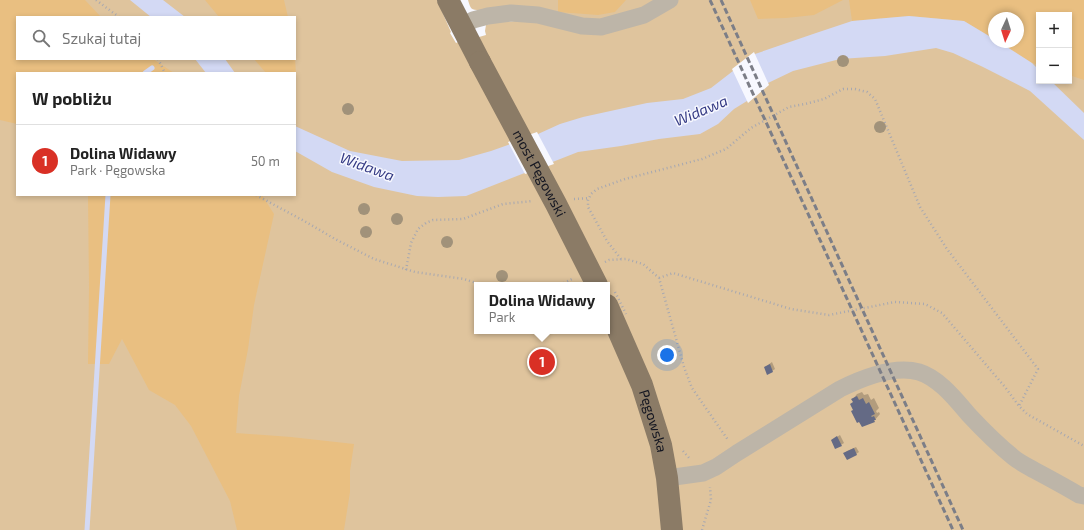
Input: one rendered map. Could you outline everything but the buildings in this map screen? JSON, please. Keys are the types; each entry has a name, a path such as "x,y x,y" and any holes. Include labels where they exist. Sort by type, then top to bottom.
{"main road":[{"path":"448,0 462,27"},
{"name":"most Pęgowski","path":"462,27 595,282"},
{"name":"Pęgowska","path":"610,311 642,385 661,445 667,478 672,530"}],"lane":[{"path":"462,27 473,20 488,16 511,13 538,15 582,26 601,27 644,15 670,0"},
{"path":"667,478 703,473 716,467 840,389 854,382 890,371 910,371 919,372 942,386 1014,459 1079,495 1084,496"}],"path":[{"path":"96,0 118,16"},
{"path":"158,60 164,72"},
{"path":"621,259 607,241 588,207 589,198 597,189 625,179 702,159 726,149 751,128 789,107 824,99 843,90 855,89 867,92 875,99 920,207 947,249 1038,369 1019,406"},
{"path":"258,196 374,259 414,272 464,279 474,282"},
{"path":"567,199 589,198"},
{"path":"406,270 411,243 418,229 426,223 433,220 463,219 503,204 538,200"},
{"path":"737,453 692,388 684,367 659,278 673,273 791,309 829,314 895,302 925,304 942,313 1027,414 1084,446"},
{"path":"702,530 711,500 711,490 708,478 703,473"}],"shaded area":[{"path":"0,0 437,0 451,32 450,33 456,43 476,34 479,37 486,35 486,25 503,20 514,22 473,9 468,0 1084,0 1084,530 0,530"},
{"path":"0,0 85,0 100,16 16,16 16,60 154,60 172,72 16,72 16,124 0,120"},
{"path":"205,0 284,0 288,16 218,16"},
{"path":"558,0 626,0 615,12 598,15 558,12"},
{"path":"750,0 843,0 814,15 758,19"},
{"path":"849,0 1084,0 1084,80 1072,76 1072,12 1036,12 1036,64 1008,48 1024,48 1024,12 988,12 988,35 964,21 909,16 852,21"},
{"path":"255,60 295,60 296,72 265,72"},
{"path":"88,196 263,196 274,214 254,305 248,349 239,396 236,433 354,444 350,471 350,492 344,530 237,530 230,501 191,426 175,405 149,390 122,339 109,364 88,364"}],"water":[{"path":"130,0 163,0 184,16 150,16"},
{"name":"Widawa","path":"909,16 964,21 988,35 988,48 1008,48 1032,63 1036,67 1036,84 1054,84 1084,113 1084,140 1030,91 953,53 936,48 885,56 840,59 793,71 768,83 747,101 734,109 718,124 700,134 578,152 466,196 417,196 374,187 332,172 296,152 296,126 350,151 402,161 459,160 491,151 538,134 560,124 583,117 647,103 683,99 711,88 755,54 852,21"},
{"path":"196,60 226,60 234,72 205,72"}],"pier":[{"path":"754,52 769,85 748,103 732,69"},
{"path":"537,132 554,164 525,174 508,142"}],"waterway":[{"path":"146,72 152,68"},
{"path":"87,530 108,196"}],"railway":[{"path":"710,0 953,530"},
{"path":"721,0 963,530"}],"place":[{"name":"Dolina Widawy","path":"542,362"}]}
